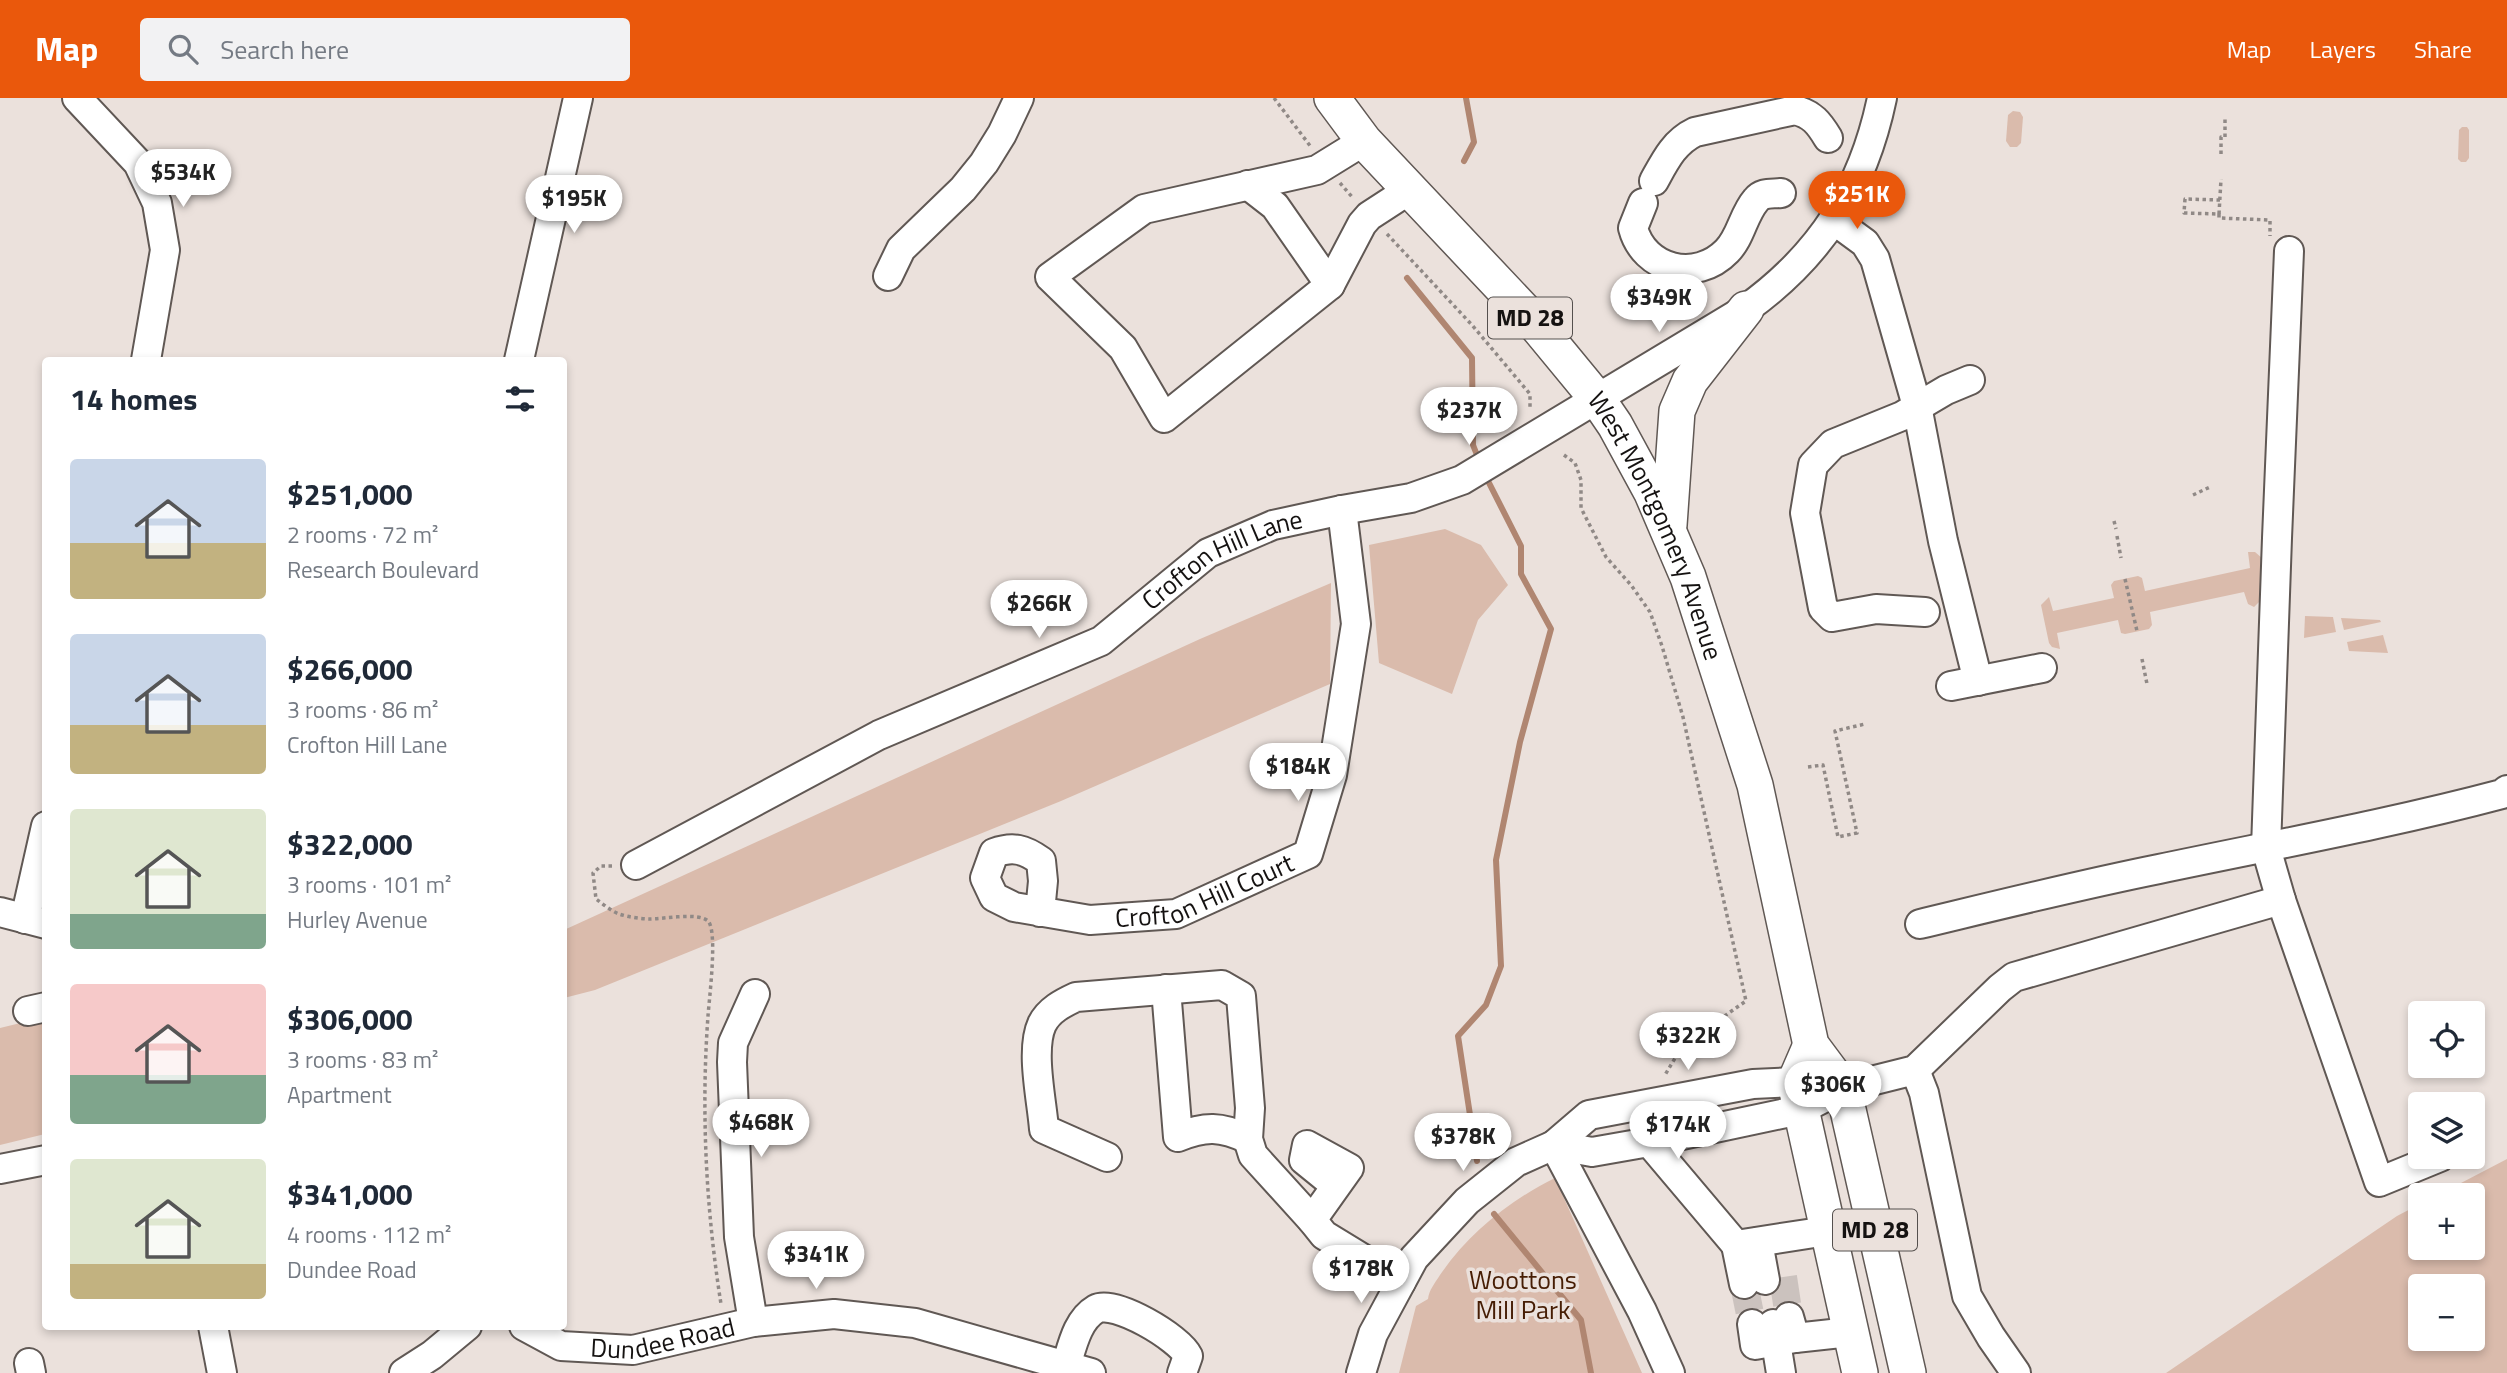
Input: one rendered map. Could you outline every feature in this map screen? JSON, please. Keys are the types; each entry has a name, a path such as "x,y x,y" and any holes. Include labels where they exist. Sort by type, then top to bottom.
{"main road":[{"name":"West Montgomery Avenue","path":"1332,98 1364,141 1528,315 1598,400 1615,425 1652,493 1688,577 1755,785 1811,1045 1843,1088 1908,1373"},
{"path":"1668,529 1678,411 1690,381 1746,309"},
{"path":"1798,1096 1811,1045"},
{"name":"MD 28","path":"1798,1096 1860,1373"}],"street":[{"path":"77,98 138,163 157,203 165,250 147,357"},
{"path":"520,357 578,98"},
{"path":"888,276 901,249 963,189 984,163 1019,98"},
{"name":"Crofton Hill Lane","path":"636,865 879,735 1101,641 1208,553 1273,525 1411,498 1462,480 1746,309 1778,286 1801,263 1835,221 1876,126 1882,98"},
{"path":"1781,193 1763,194 1755,201 1737,238 1726,252 1700,267 1681,269 1654,261 1641,249 1633,228 1648,192 1672,149 1685,136 1795,110 1806,112 1818,121 1828,138"},
{"path":"1364,141 1325,167 1144,209 1050,277 1122,348 1164,418 1330,285 1362,224 1369,216 1409,190"},
{"path":"1248,185 1275,206 1330,285"},
{"path":"1835,221 1865,243 1875,259 1917,406 1943,541 1964,684 2042,668"},
{"path":"2279,244 2277,538 2266,848 2281,900 2379,1182 2411,1169"},
{"path":"1925,612 1876,609 1832,617 1823,608 1805,513 1813,465 1833,444 1902,415 1970,380"},
{"name":"Crofton Hill Court","path":"1040,912 1090,920 1176,914 1308,854 1332,775 1356,624 1342,510"},
{"path":"1920,924 2158,869 2463,804 2502,794 2507,790"},
{"path":"24,918 42,843"},
{"path":"1554,1146 1592,1152 1649,1142 1798,1096 1915,1070 2014,977 2281,900"},
{"path":"1107,1157 1044,1129 1037,1052 1042,1024 1058,1006 1076,996 1222,985 1241,996 1250,1108 1248,1139 1253,1155 1324,1235 1401,1282"},
{"path":"1166,989 1178,1137 1199,1129 1215,1129 1232,1131 1248,1139"},
{"path":"753,1322 739,1237 732,1062 733,1043 755,994"},
{"path":"1915,1070 1924,1093 1967,1296 2016,1373"},
{"path":"1361,1373 1373,1334 1413,1258 1467,1201 1516,1162 1554,1146 1589,1115 1753,1084 1798,1096"},
{"path":"1649,1142 1757,1242 1764,1280 1757,1242"},
{"path":"1554,1146 1642,1311 1670,1373"},
{"path":"0,1169 42,1161"},
{"path":"1312,1220 1336,1186"},
{"path":"1757,1242 1827,1231"},
{"path":"1078,1369 1076,1335 1086,1318 1098,1308 1113,1307 1169,1335 1184,1347 1188,1356 1182,1373"},
{"name":"Dundee Road","path":"531,1330 561,1346 633,1350 753,1322 834,1314 915,1323 1078,1369"},
{"path":"1781,1373 1777,1328 1850,1332"},
{"path":"214,1330 222,1373"},
{"path":"404,1373 432,1355 462,1330"}],"path":[{"path":"1275,98 1325,167 1488,344 1530,394 1530,409"},
{"path":"2221,154 2225,119"},
{"path":"2221,179 2219,218 2270,220 2279,244"},
{"path":"2219,214 2184,213 2185,199 2220,200"},
{"path":"1564,455 1575,463 1581,480 1581,508 1606,557 1650,612 1662,646 1682,716 1746,1000 1683,1045 1661,1079"},
{"path":"2193,495 2210,487"},
{"path":"2114,521 2116,529"},
{"path":"2117,536 2121,558"},
{"path":"2125,579 2137,631"},
{"path":"2142,659 2147,684"},
{"path":"1808,767 1823,765 1838,837 1857,834 1835,731 1865,724"},
{"path":"636,865 601,866 593,873 596,899 617,913 649,919 698,917 708,920 713,930 704,1064 706,1156 712,1246 725,1329"}],"green space":[{"path":"2013,111 2020,112 2023,117 2021,143 2017,147 2010,147 2006,141 2008,115"},
{"path":"2462,127 2469,130 2469,158 2466,162 2458,159 2459,130"},
{"path":"1445,529 1481,545 1508,585 1478,620 1452,694 1379,663 1369,545"},
{"path":"2248,552 2255,552 2263,559 2260,601 2254,607 2248,604 2244,592 2150,612 2152,625 2149,629 2121,633 2118,620 2057,633 2060,649 2049,643 2041,605 2049,597 2053,611 2114,598 2111,585 2114,581 2138,576 2142,578 2145,591 2250,568"},
{"path":"1331,583 1330,684 1061,801 595,990 567,997 567,929 1200,639"},
{"path":"2305,616 2333,617 2336,632 2304,638"},
{"path":"2341,618 2380,620 2381,622 2344,630"},
{"path":"2383,635 2388,653 2349,651 2347,642"},
{"path":"42,1018 42,1135 0,1145 0,1028"},
{"path":"2507,1159 2507,1373 2166,1373 2408,1210 2408,1260 2485,1260 2485,1183 2461,1183"},
{"name":"Woottons Mill Park","path":"1555,1178 1642,1373 1399,1373 1416,1306 1428,1299 1451,1260 1491,1219"}],"waterway":[{"path":"1464,161 1474,142 1466,98"},
{"path":"1407,278 1472,358 1473,445 1479,460"},
{"path":"1477,1161 1458,1036 1486,1005 1501,966 1496,860 1520,742 1551,629 1521,574 1521,546 1484,473"},
{"path":"1494,1214 1581,1320 1591,1373"}],"tunnel":[{"path":"1783,1277 1789,1317"},
{"path":"1744,1284 1752,1324"}]}
